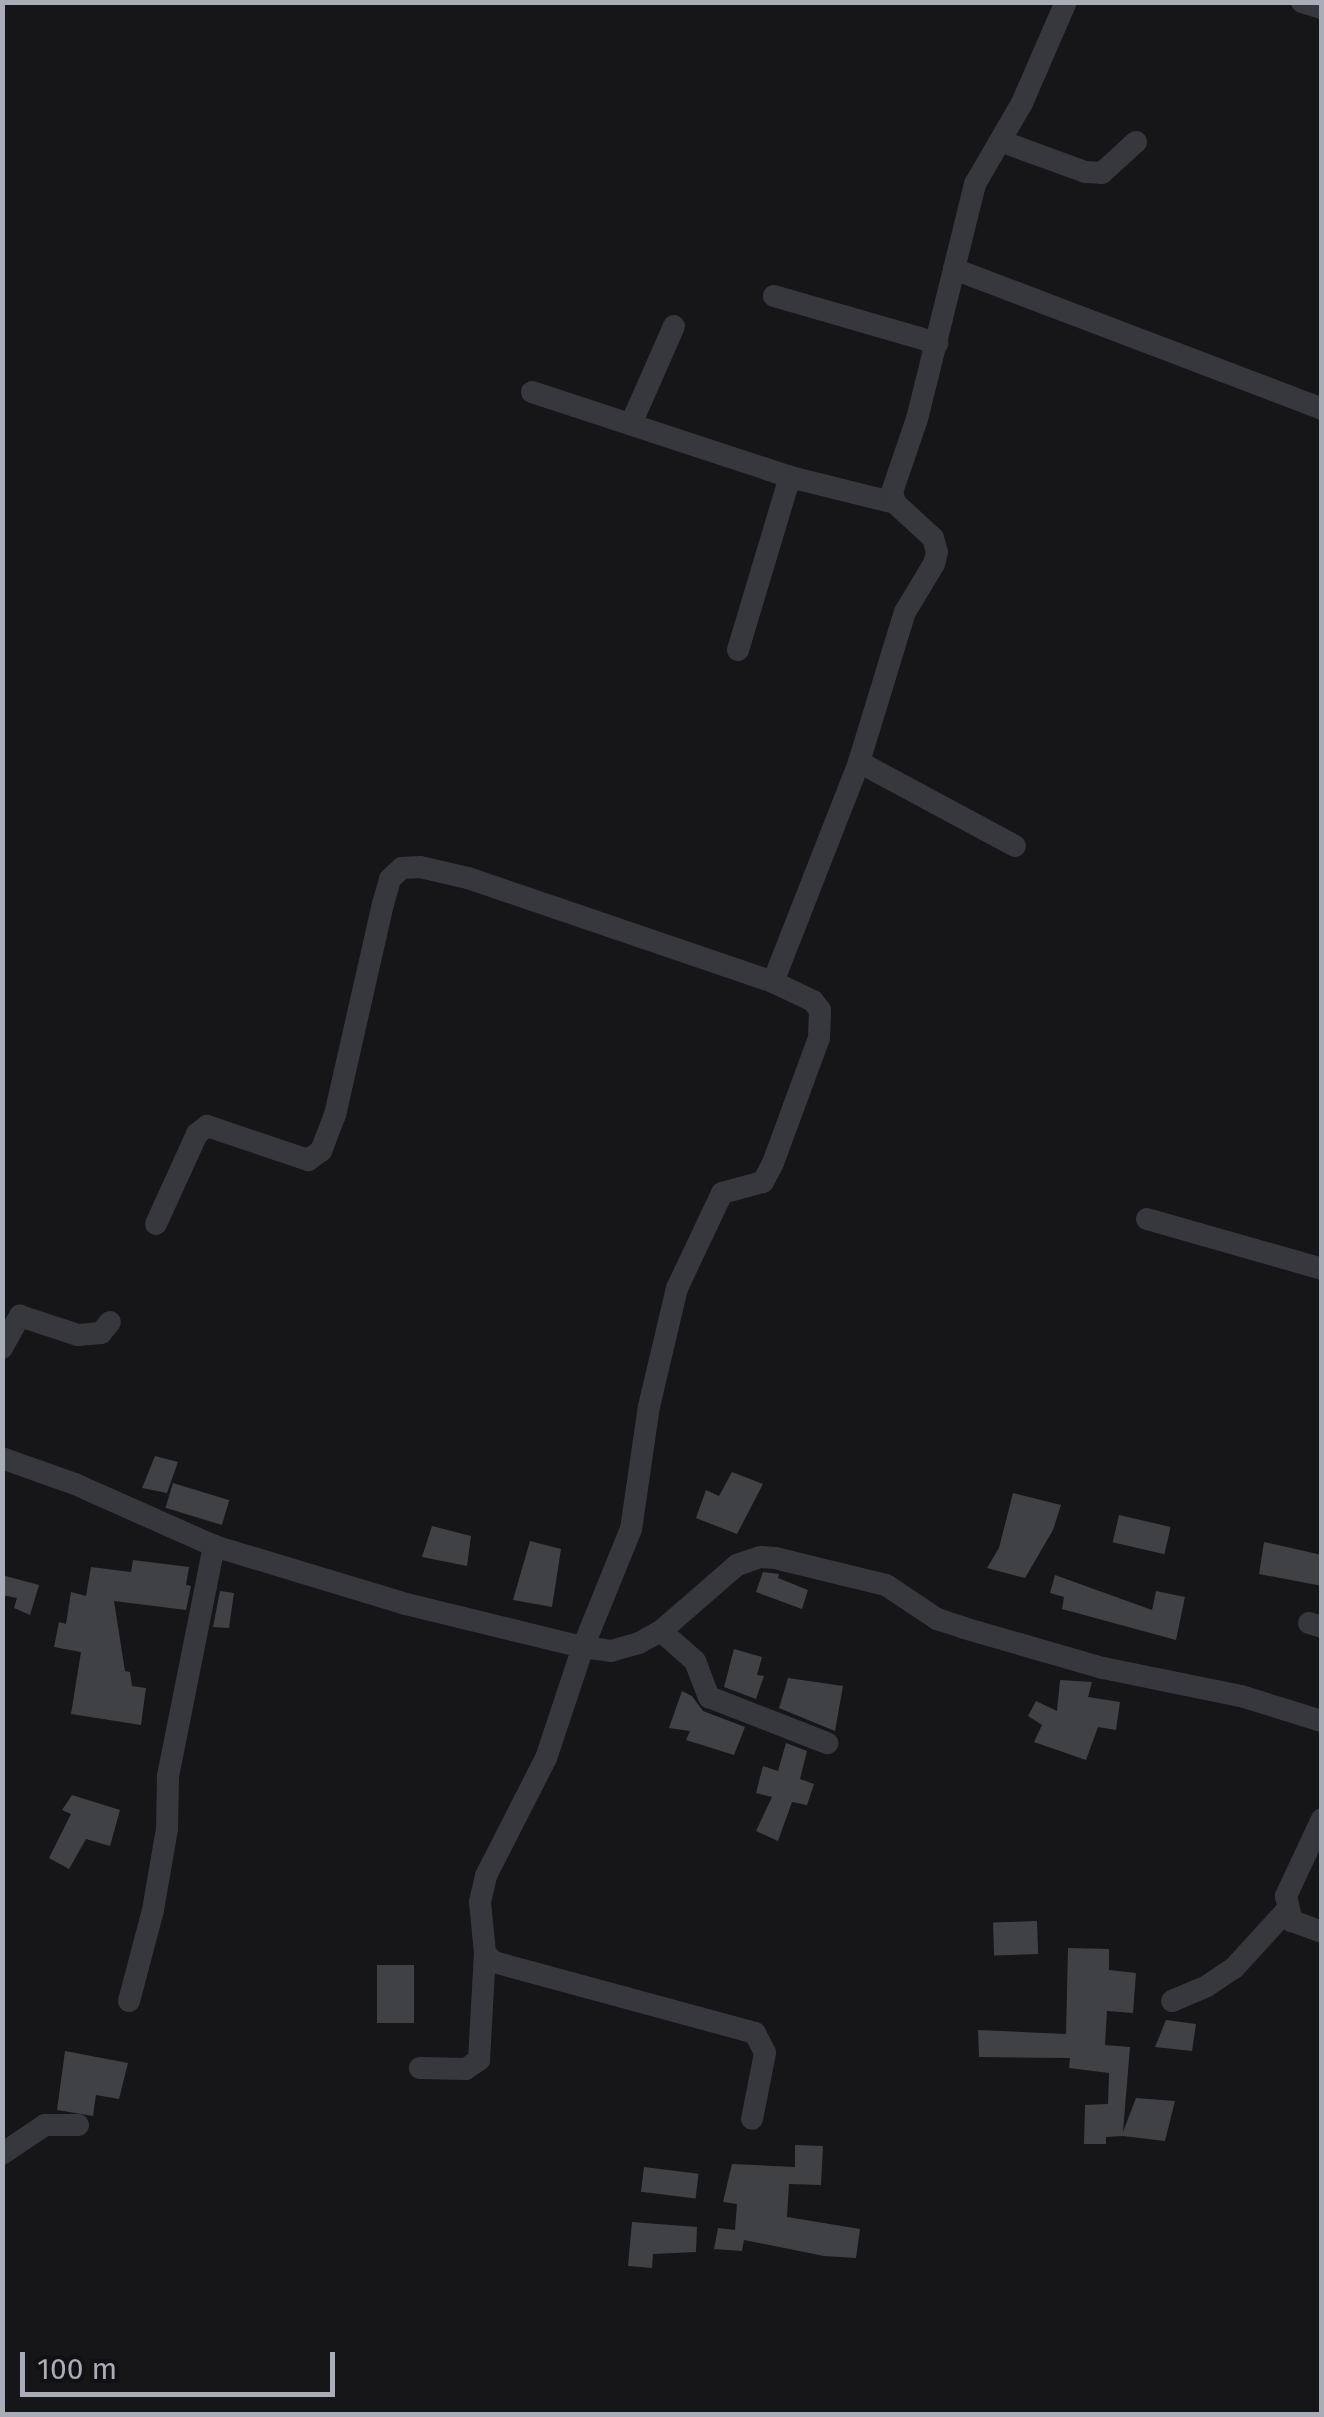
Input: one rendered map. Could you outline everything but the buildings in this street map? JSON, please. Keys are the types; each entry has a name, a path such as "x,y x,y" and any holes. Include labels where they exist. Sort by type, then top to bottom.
{"street":[{"path":"895,503 894,477 917,419 975,184 1000,142 1066,2"},
{"path":"1302,2 1322,8"},
{"path":"1000,142 1085,172 1102,173 1136,142"},
{"path":"954,269 1322,408"},
{"path":"774,296 937,342"},
{"path":"631,424 674,326"},
{"path":"532,392 790,477 895,503 933,538 937,552 904,612 859,762 773,982"},
{"path":"738,650 790,477"},
{"path":"859,762 1014,846"},
{"path":"156,1224 197,1134 206,1126 308,1160 322,1151 335,1114 382,904 390,879 402,868 420,867 468,878 773,982 813,1001 820,1010 819,1038 762,1182 722,1193 677,1288 649,1406 631,1529 583,1646 546,1758 486,1876 480,1902 485,1954 479,2060 466,2069 420,2068"},
{"path":"1148,1220 1322,1269"},
{"path":"2,1348 20,1316 78,1335 102,1333 110,1322"},
{"path":"2,1458 75,1484 214,1546 388,1599 583,1646 626,1648 661,1630 737,1564 760,1556 886,1585 938,1619 964,1628 1103,1668 1241,1696 1322,1721"},
{"path":"129,2002 153,1910 167,1830 168,1776 214,1546"},
{"path":"661,1630 695,1661 710,1697 827,1743"},
{"path":"1172,2001 1207,1986 1234,1968 1286,1911 1291,1882 1322,1818"},
{"path":"1286,1911 1304,1929 1322,1932"},
{"path":"485,1954 516,1971 754,2034 762,2040 765,2052 752,2119"},
{"path":"2,2154 45,2125 78,2125"}]}
